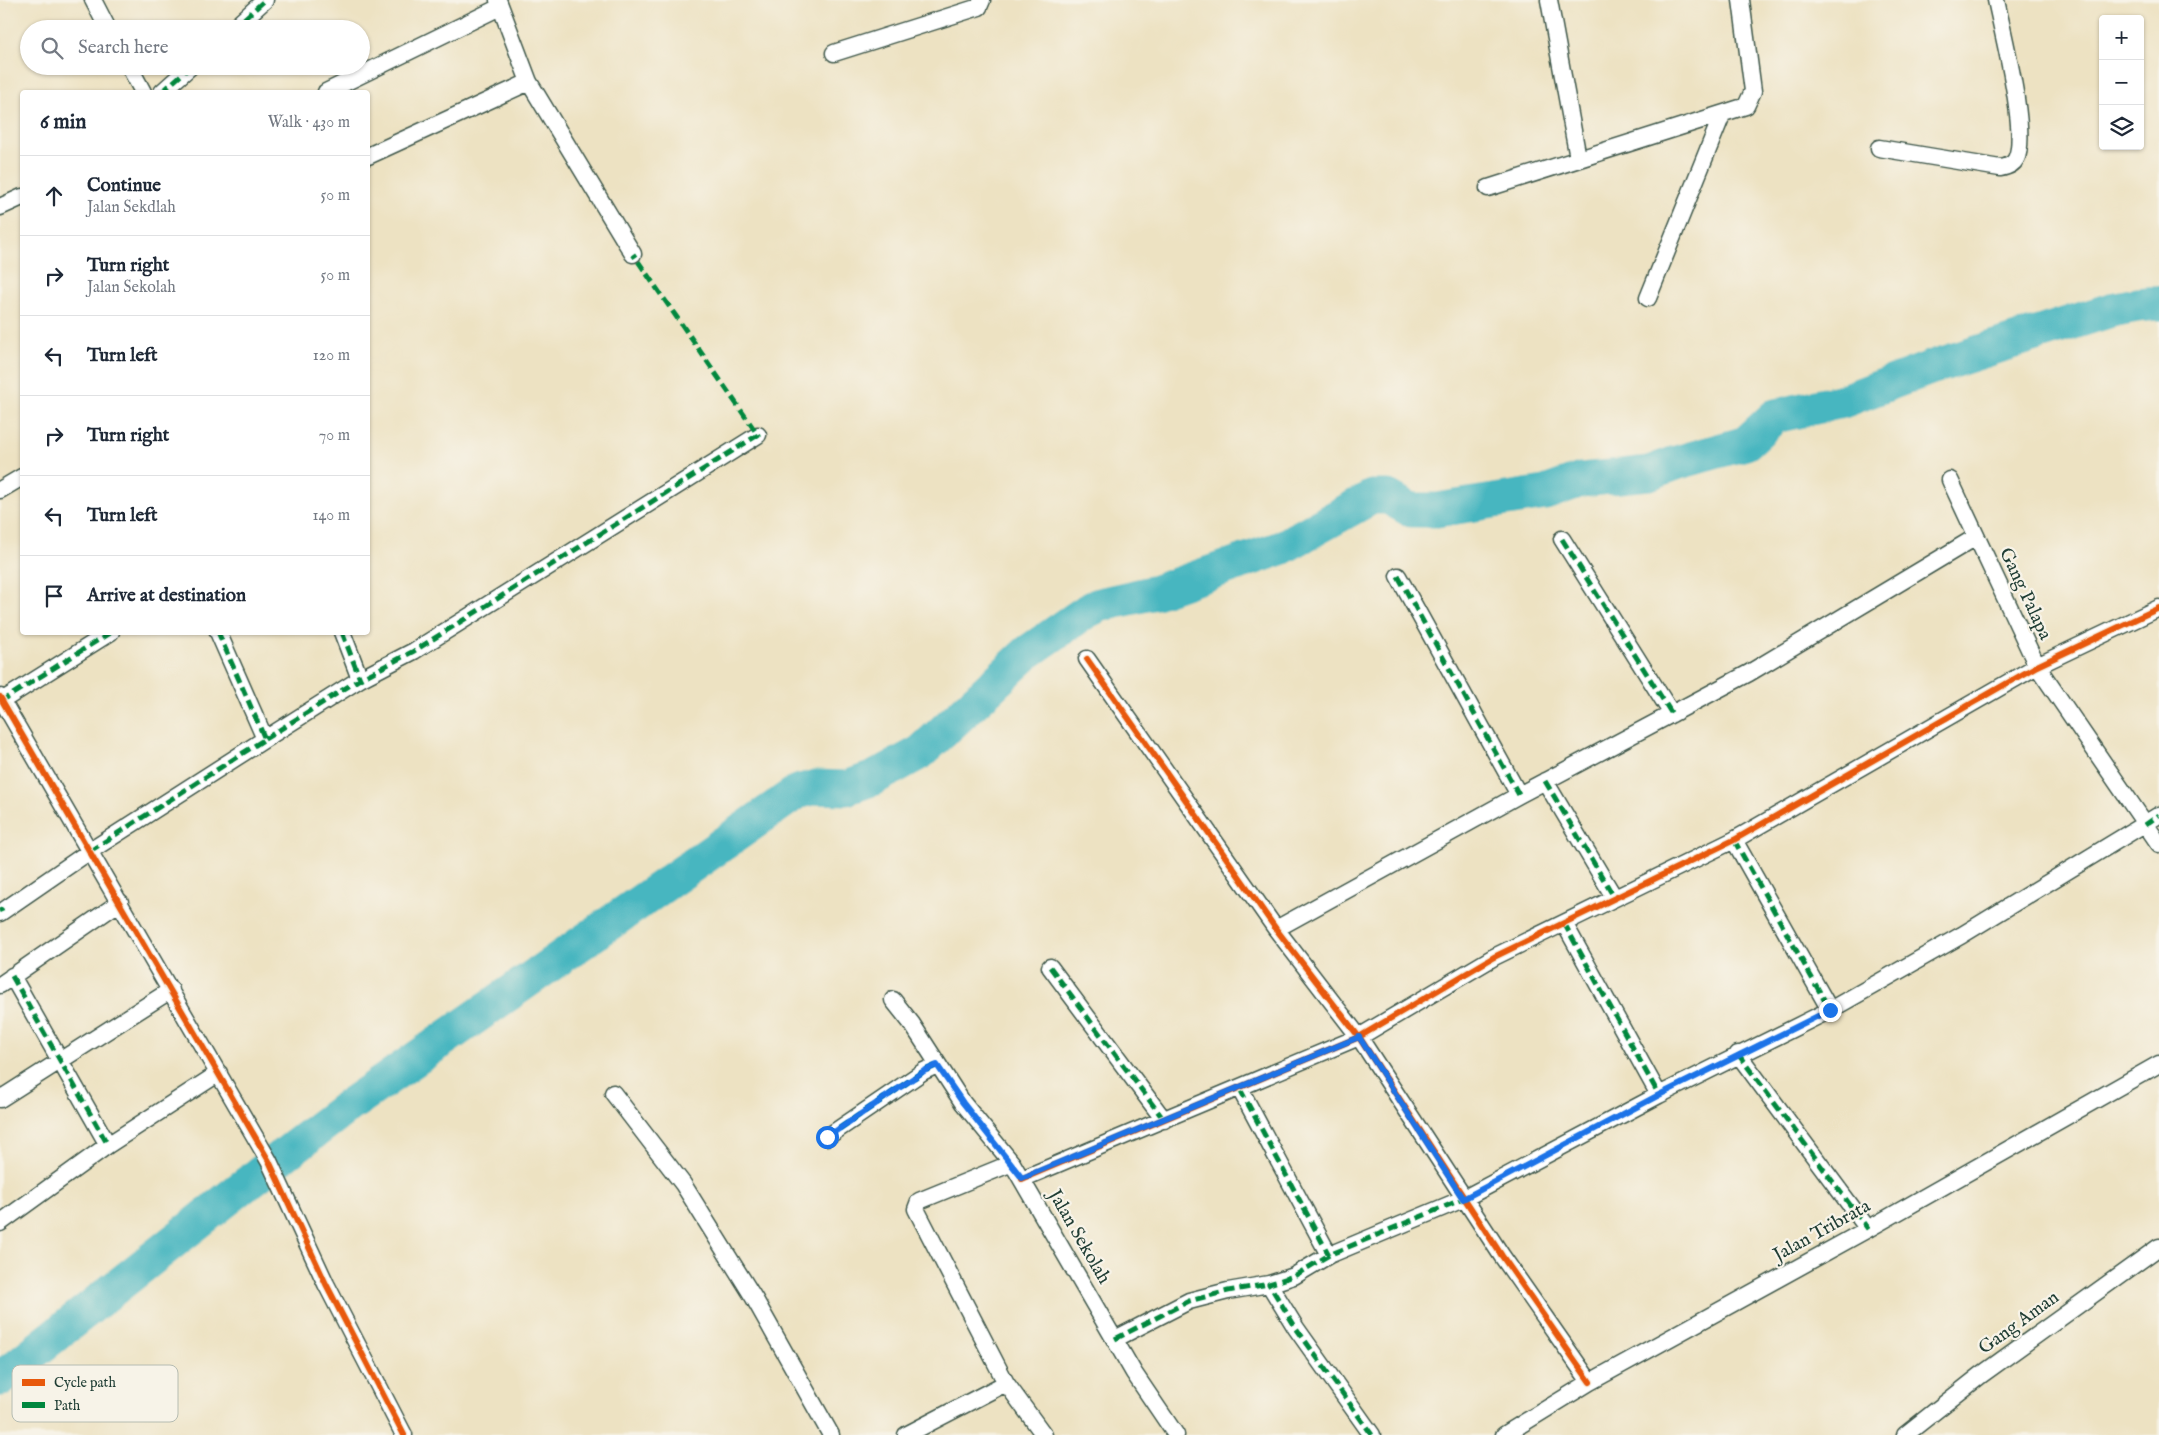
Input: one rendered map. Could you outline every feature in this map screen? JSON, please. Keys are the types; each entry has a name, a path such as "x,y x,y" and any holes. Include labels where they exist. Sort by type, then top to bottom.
{"street":[{"path":"93,0 103,20"},
{"path":"243,20 265,0"},
{"path":"834,52 979,7 982,0"},
{"path":"1549,0 1578,158"},
{"path":"1488,188 1746,106 1753,91 1741,0"},
{"path":"1879,148 2000,168 2010,166 2016,160 2019,130 2013,82 1996,0"},
{"path":"370,69 499,2 529,82 633,254"},
{"path":"134,75 142,90"},
{"path":"164,90 181,75"},
{"path":"330,90 359,75"},
{"path":"370,155 529,82"},
{"path":"1648,298 1722,115"},
{"path":"0,207 20,198"},
{"path":"1,911 90,851 360,679 414,650 758,435"},
{"path":"0,490 20,478"},
{"name":"Gang Palapa","path":"1950,480 2037,666 2159,844"},
{"path":"1276,929 1519,795 1749,673 1976,536"},
{"path":"1562,539 1672,714"},
{"path":"1398,576 1519,795"},
{"path":"1022,1178 1240,1089 1359,1037 1494,957 1734,840 2037,666 2159,608"},
{"path":"106,635 1,700 120,902 258,1143 279,1183 326,1284 404,1435"},
{"path":"219,635 265,739"},
{"path":"343,635 360,679"},
{"path":"1087,659 1276,929 1359,1037 1463,1199 1590,1382"},
{"path":"1545,781 1614,897"},
{"path":"1115,1339 1189,1301 1228,1291 1270,1284 1294,1276 1329,1255 1463,1199 1738,1054 1830,1010 1962,935 2146,825 2159,815"},
{"path":"1734,840 1830,1010"},
{"path":"108,1145 59,1060 6,980 120,902"},
{"path":"1564,923 1659,1095"},
{"path":"1050,967 1164,1120"},
{"path":"0,1100 59,1060 171,990"},
{"name":"Jalan Sekolah","path":"892,1000 912,1024 963,1103 1022,1178 1115,1339 1176,1435"},
{"path":"1738,1054 1868,1229"},
{"path":"827,1137 924,1071 937,1065"},
{"name":"Jalan Tribrata","path":"1504,1435 1590,1382 2157,1071"},
{"path":"0,1224 108,1145 219,1073"},
{"path":"1240,1089 1329,1255"},
{"path":"613,1093 683,1184 754,1298 831,1435"},
{"path":"1012,1163 937,1192 919,1201 916,1209 1006,1383 1044,1435"},
{"name":"Gang Aman","path":"1905,1435 1982,1375 2159,1247"},
{"path":"1270,1284 1296,1328 1372,1435"},
{"path":"906,1435 1006,1383"}],"waterway":[{"path":"18,1365 344,1109 797,792 816,787 846,788 874,778 921,752 1028,652 1087,611 1099,605 1156,592 1281,548 1372,497 1388,497 1411,510 1437,510 1545,493 1581,480 1649,473 1676,463 1746,443 1775,416 1843,401 1933,367 2111,310 2159,303"},
{"path":"0,1379 12,1369"}],"marked path":[{"path":"243,20 265,0"},
{"path":"164,90 181,75"},
{"path":"265,739 360,679 414,651 758,435 633,254"},
{"path":"1562,539 1672,714"},
{"path":"1398,576 1519,795"},
{"path":"0,702 106,635"},
{"path":"90,851 265,739 219,635"},
{"path":"343,635 360,679"},
{"path":"1545,781 1614,897"},
{"path":"2145,825 2159,815"},
{"path":"1734,840 1830,1010"},
{"path":"0,908 2,912"},
{"path":"1564,923 1659,1095"},
{"path":"1050,967 1164,1120"},
{"path":"12,976 108,1145"},
{"path":"1738,1054 1868,1229"},
{"path":"827,1137 924,1071 937,1065"},
{"path":"1240,1089 1329,1255"},
{"path":"1372,1435 1296,1328 1269,1284 1294,1276 1329,1255 1463,1199"},
{"path":"1115,1339 1189,1301 1228,1291 1269,1284"}],"cycle path":[{"path":"1022,1179 1359,1037 1494,957 1734,840 2037,666 2159,608"},
{"path":"1087,659 1276,929 1359,1037 1502,1256 1590,1382"},
{"path":"0,697 269,1161 326,1284 404,1435"}],"route":[{"path":"827,1137 924,1071 937,1065 963,1103 1022,1178 1240,1089 1359,1037 1463,1199 1738,1054 1830,1010"}]}
